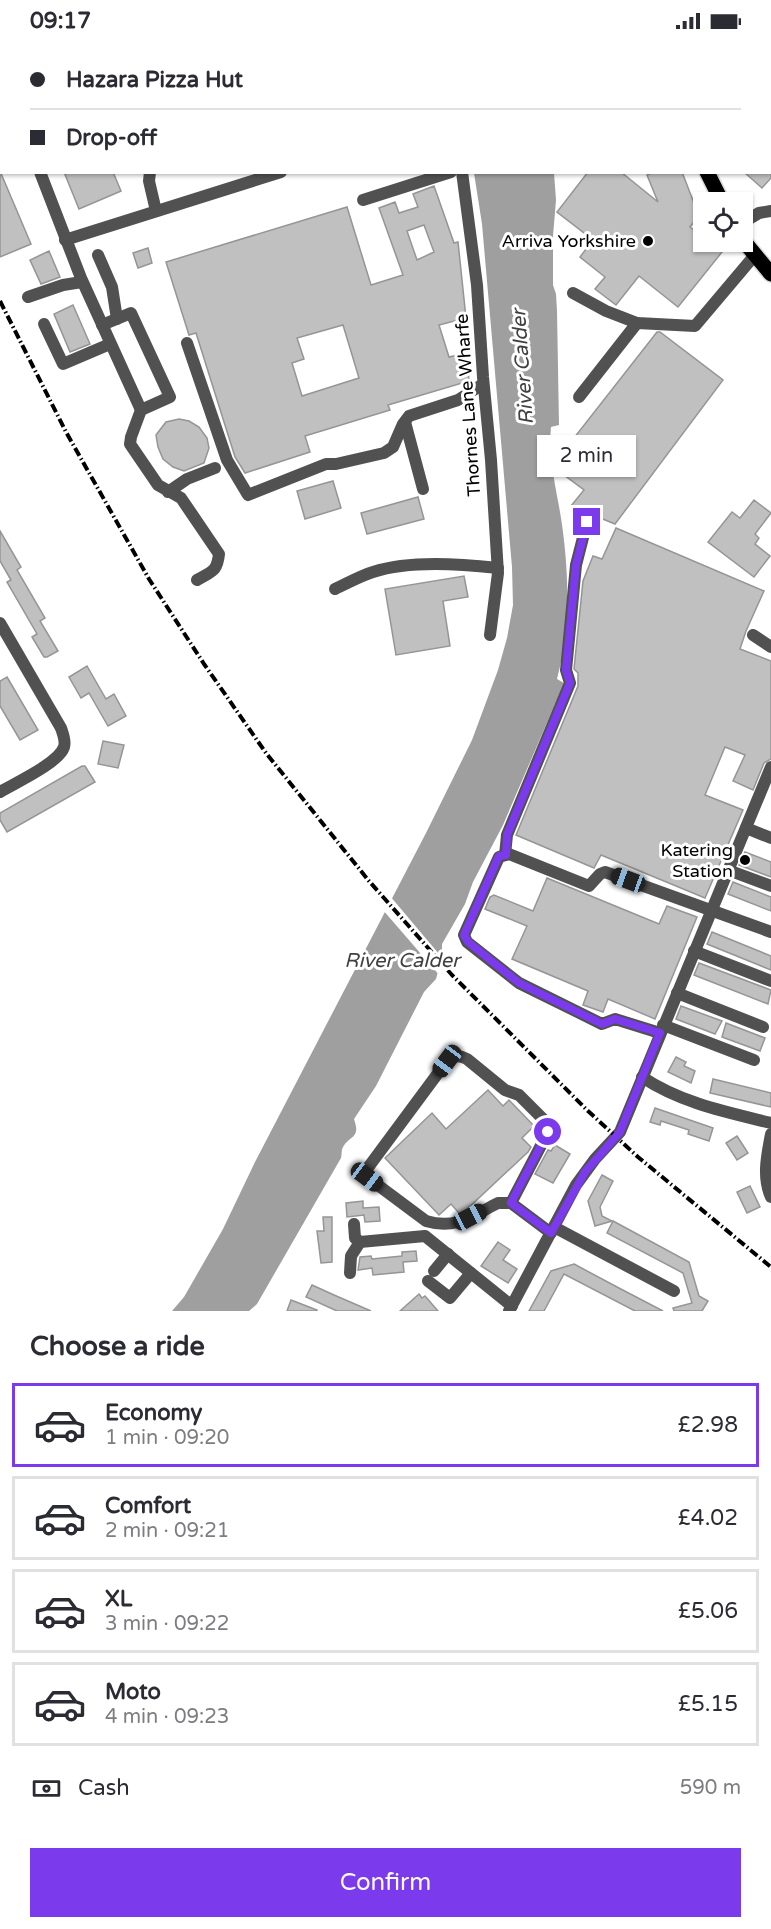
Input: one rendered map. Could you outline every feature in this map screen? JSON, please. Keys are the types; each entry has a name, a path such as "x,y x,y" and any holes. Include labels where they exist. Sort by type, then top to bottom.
{"main road":[{"path":"708,174 717,192"},
{"path":"753,252 771,274"}],"street":[{"path":"41,174 81,280 141,410"},
{"path":"150,174 149,181 156,211"},
{"path":"65,240 275,174"},
{"path":"363,200 445,174"},
{"name":"Thornes Lane Wharfe","path":"462,174 477,285 498,568 490,635"},
{"path":"753,217 759,213 771,212"},
{"path":"98,255 112,287 117,319"},
{"path":"573,293 606,311 637,323 695,326 755,255"},
{"path":"28,297 81,280"},
{"path":"102,325 131,313 170,397 141,410 130,436 130,444 158,485 181,498 219,554 218,566 215,570 197,580"},
{"path":"579,397 637,323"},
{"path":"44,324 63,364 110,344"},
{"path":"187,343 228,460 248,495 326,464 336,464 384,453 393,447 409,416 458,400 483,384"},
{"path":"405,422 423,489"},
{"path":"168,492 187,479 215,468"},
{"path":"506,855 507,835 570,683 566,670 576,565 587,522"},
{"path":"335,589 374,572 396,567 438,564 498,568"},
{"path":"0,792 54,760 64,749 65,742 61,728 2,631"},
{"path":"753,635 771,647"},
{"path":"354,1224 355,1238 360,1242 425,1236 511,1308 585,1172 617,1137 746,828 765,798 771,767"},
{"path":"746,828 771,838"},
{"path":"754,1060 662,1029 615,1019 602,1024 519,983 468,942 464,935 499,856 509,854 589,886 605,872 771,932"},
{"path":"728,870 771,886"},
{"path":"694,951 771,981"},
{"path":"677,993 763,1027"},
{"path":"511,1203 548,1132 548,1124 519,1095 505,1090 467,1059 459,1056 452,1057 386,1142 367,1169 367,1177 416,1215 438,1225 453,1225 498,1203 511,1203 552,1230 674,1291"},
{"path":"642,1077 661,1090 690,1102 771,1123"},
{"path":"771,1134 765,1170 771,1197"},
{"path":"350,1273 351,1256 360,1242"},
{"path":"448,1254 431,1276 450,1298 471,1273"}],"water":[{"name":"River Calder","path":"474,174 554,174 556,200 553,285 557,311 559,425 551,427 550,439 564,538 567,578 565,640 557,679 564,683 503,825 473,882 465,904 442,944 442,957 436,979 424,992 376,1086 354,1119 356,1130 354,1136 343,1147 341,1158 257,1304 249,1311 172,1311 184,1297 223,1229 255,1162 426,833 472,740 498,670 513,605 512,567 482,224"}],"pier":[{"path":"390,896 444,960 440,976 383,910"}],"building":[{"path":"0,174 1,174 31,244 0,257"},
{"path":"65,174 114,174 121,191 79,209"},
{"name":"Arriva Yorkshire","path":"586,174 623,174 658,202 647,175 683,174 693,200 693,223 690,227 693,229 693,252 722,252 678,307 639,276 616,305 595,289 605,277 580,257 593,240 557,212"},
{"path":"746,174 771,174 771,178 762,188"},
{"path":"434,186 454,243 458,242 466,318 439,325 449,357 467,353 469,381 388,405 390,410 305,436 310,452 245,473 235,457 196,333 189,335 166,262 347,207 371,285 403,275 379,208 395,202 399,213 418,207 413,194","holes":["424,225 434,252 417,260 407,231","343,325 359,378 302,396 292,363 304,359 297,338"]},
{"path":"148,248 152,263 138,268 133,253"},
{"path":"49,251 60,277 41,284 30,260"},
{"path":"73,305 90,344 70,352 54,314"},
{"path":"657,332 723,380 615,524 571,506 584,490 552,466"},
{"path":"179,419 189,421 199,427 207,438 209,448 204,463 184,471 173,467 163,459 156,435 166,422"},
{"path":"333,481 341,508 305,519 297,491"},
{"path":"418,497 424,519 367,534 361,513"},
{"path":"754,500 771,513 755,534 759,538 755,544 770,556 754,577 708,542 732,512 740,518"},
{"path":"616,528 764,591 740,649 771,661 771,759 764,763 753,790 733,781 745,755 725,747 705,795 743,810 705,898 601,855 594,868 516,835 578,686 578,673 574,669 583,581 593,556 602,559"},
{"path":"0,531 21,567 17,570 45,618 40,621 58,651 47,657 44,657 32,637 37,634 7,582 11,580 0,561"},
{"path":"464,576 468,597 443,601 450,646 396,655 385,589"},
{"path":"87,666 106,699 114,694 126,716 108,726 89,693 81,698 69,677"},
{"path":"7,677 38,730 20,740 0,706 0,681"},
{"path":"103,741 124,745 118,768 98,764"},
{"path":"85,766 95,782 7,832 0,820 0,813"},
{"path":"745,852 771,862 771,877 739,865"},
{"path":"547,878 659,924 667,906 697,917 655,1019 608,999 603,1012 583,1005 588,991 512,959 527,926 485,909 490,897 494,895 533,911"},
{"path":"733,882 771,897 771,911 728,894"},
{"path":"712,932 771,956 771,970 707,944"},
{"path":"699,963 771,990 768,1004 694,975"},
{"path":"681,1006 722,1021 715,1034 676,1019"},
{"path":"726,1023 765,1038 760,1051 722,1037"},
{"path":"676,1057 686,1062 684,1066 695,1071 691,1083 668,1072"},
{"path":"713,1079 771,1093 771,1107 710,1093"},
{"path":"488,1090 503,1106 509,1100 534,1126 522,1138 531,1147 466,1210 459,1213 451,1204 439,1215 385,1158 432,1113 446,1129"},
{"path":"655,1108 713,1128 709,1141 688,1134 689,1130 661,1121 660,1125 650,1122"},
{"path":"737,1136 748,1153 737,1160 726,1143"},
{"path":"555,1145 570,1154 553,1183 535,1174 548,1150 551,1151"},
{"path":"602,1175 613,1181 600,1207 602,1216 612,1221 595,1226 588,1201"},
{"path":"750,1186 760,1207 747,1213 737,1192"},
{"path":"363,1201 363,1208 379,1207 380,1221 365,1222 364,1215 347,1217 346,1203"},
{"path":"323,1217 332,1217 332,1262 321,1263 317,1231 324,1231"},
{"path":"613,1221 689,1262 699,1296 708,1301 702,1311 674,1311 673,1308 692,1303 683,1273 607,1233"},
{"path":"498,1242 510,1250 503,1260 517,1269 508,1283 481,1266"},
{"path":"416,1251 417,1261 403,1262 404,1272 373,1275 372,1268 358,1270 360,1257 371,1256 372,1259 402,1256 402,1252"},
{"path":"574,1264 663,1311 635,1311 564,1274 544,1311 529,1311 551,1271"},
{"path":"312,1285 371,1311 337,1311 306,1297"},
{"path":"419,1294 422,1298 425,1296 438,1311 400,1311"},
{"path":"291,1300 317,1310 317,1311 287,1311"}],"railway":[{"path":"0,301 66,432 149,579 266,753 369,881 452,975 588,1111 638,1157 771,1267"}],"place":[{"name":"Arriva Yorkshire","path":"648,241"},
{"name":"Katering Station","path":"745,860"}],"route":[{"path":"548,1132 511,1203 551,1233 576,1185 595,1159 620,1132 660,1033 615,1019 602,1024 519,983 468,942 464,935 499,856 506,855 507,835 570,683 566,670 576,565 587,522"}]}
